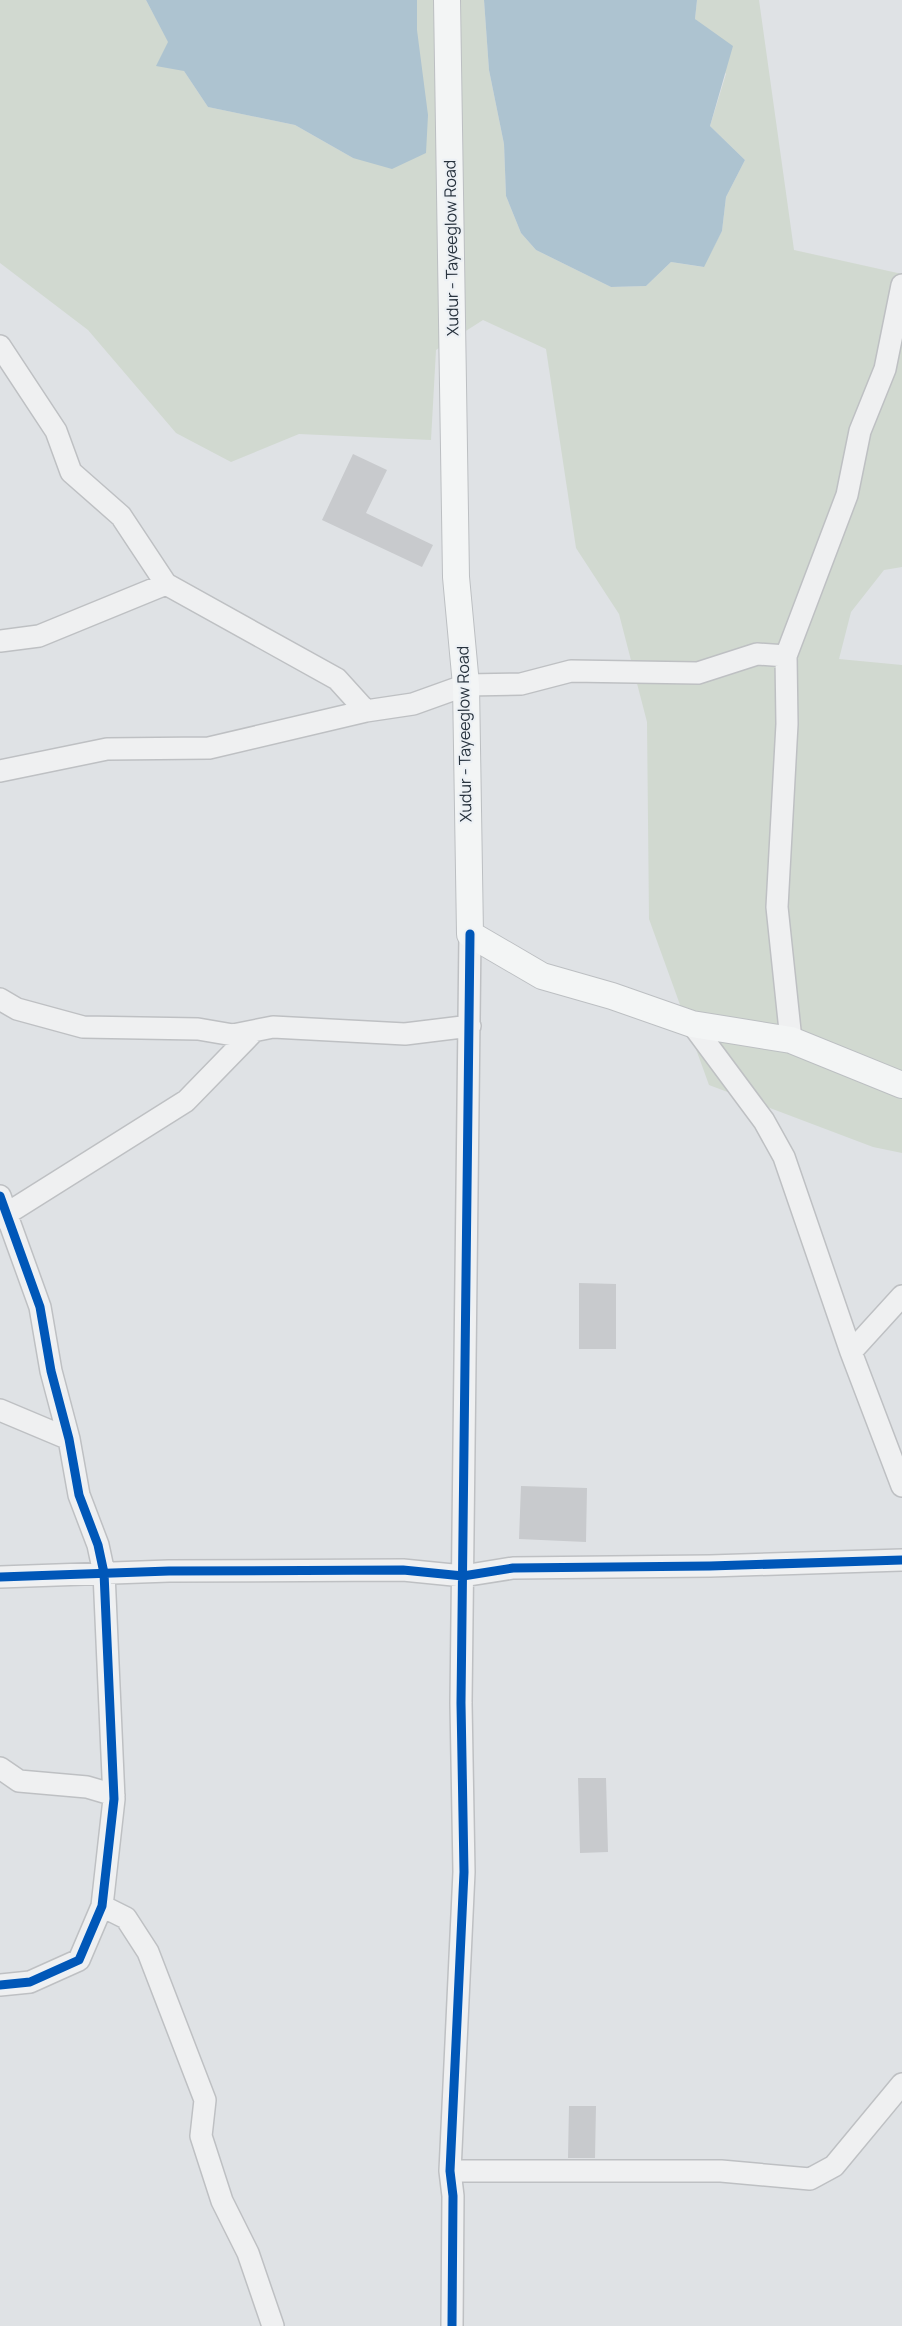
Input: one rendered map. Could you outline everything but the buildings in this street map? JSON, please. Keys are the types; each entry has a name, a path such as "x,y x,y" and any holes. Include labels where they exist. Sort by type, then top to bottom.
{"main road":[{"name":"Xudur - Tayeeglow Road","path":"447,0 456,577 466,685 470,934"},
{"path":"470,934 542,976 612,996 693,1024 791,1040 902,1085"}],"street":[{"path":"791,1040 777,907 787,724 786,656 847,495 860,431 885,369 902,285"},
{"path":"0,346 56,430 71,472 121,516 166,584 337,679 366,711"},
{"path":"0,641 39,636 166,584"},
{"path":"0,771 107,749 209,748 366,711 413,704 466,685 521,684 572,671 698,673 757,654 786,656"},
{"path":"452,2326 453,2196 450,2171 464,1872 461,1703 470,934"},
{"path":"0,999 17,1009 83,1027 198,1029 233,1035 273,1027 405,1034 470,1026"},
{"path":"693,1024 764,1121 784,1157 851,1352 902,1486"},
{"path":"0,1985 30,1982 79,1960 102,1906 114,1795 104,1573 98,1545 79,1495 69,1439 51,1371 40,1307 3,1210 186,1101 254,1031"},
{"path":"851,1352 902,1296"},
{"path":"0,1410 69,1439"},
{"path":"0,1577 104,1573 403,1570 464,1576 513,1568 710,1566 902,1560"},
{"path":"0,1768 19,1781 87,1787 114,1795"},
{"path":"102,1906 126,1918 148,1952 205,2100 201,2136 222,2201 248,2253 273,2326"},
{"path":"450,2171 721,2171 810,2179 834,2166 902,2084"}],"shaded area":[{"path":"0,0 146,0 184,71 208,107 295,125 353,158 417,30 417,0 484,0 489,70 504,144 506,196 521,233 536,250 611,287 646,286 671,262 703,267 722,231 726,197 745,160 710,126 726,74 695,19 697,0 759,0 794,250 902,274 902,567 884,570 851,612 839,659 902,665 902,1153 873,1147 709,1085 649,919 647,722 619,614 576,548 546,349 483,320 436,350 431,440 299,434 231,462 176,433 88,330 0,263"}],"water":[{"path":"146,0 417,0 417,30 428,115 426,153 392,169 353,158 295,125 208,107 184,71 156,66 168,42"},
{"path":"484,0 697,0 695,19 733,46 710,126 745,160 726,197 722,231 704,267 671,262 646,286 611,287 536,250 521,233 506,196 504,144 489,70"}],"cycle path":[{"path":"452,2326 453,2196 450,2171 464,1872 461,1703 470,934"},
{"path":"0,1196 40,1307 51,1371 69,1439 79,1495 98,1545 104,1573 114,1799 102,1906 79,1960 30,1982 0,1985"},
{"path":"0,1577 169,1571 403,1570 463,1576 513,1568 710,1566 902,1560"}]}
